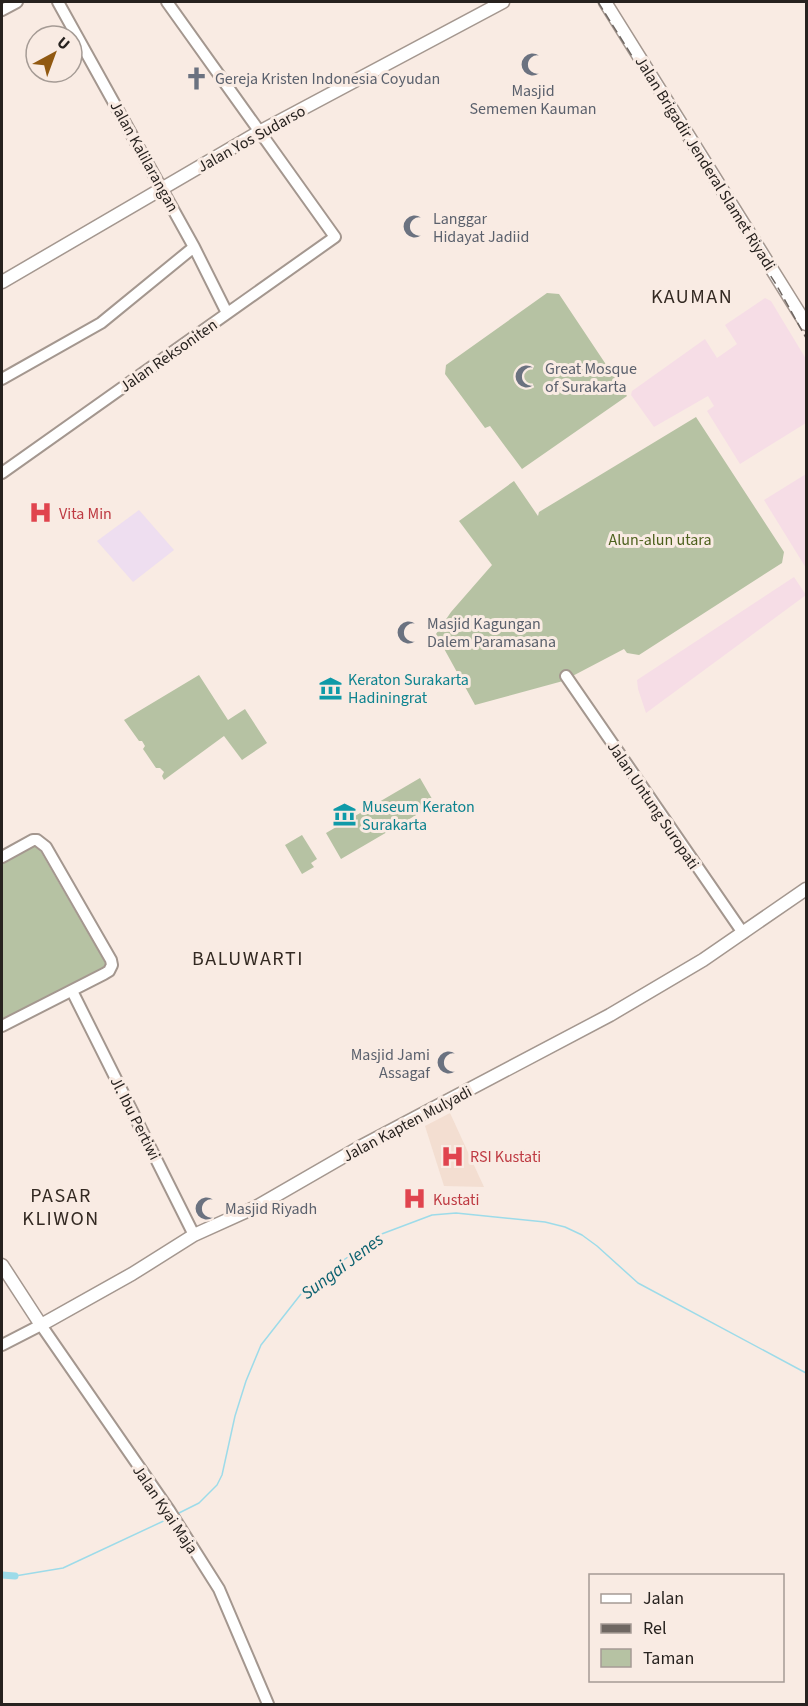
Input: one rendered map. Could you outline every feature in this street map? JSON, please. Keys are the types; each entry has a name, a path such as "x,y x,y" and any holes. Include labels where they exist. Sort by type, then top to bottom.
{"main road":[{"name":"Jalan Yos Sudarso","path":"392,58 488,2"},
{"name":"Jalan Yos Sudarso","path":"2,273 257,129 503,2"},
{"name":"Jalan Brigadir Jenderal Slamet Riyadi","path":"605,2 807,324"},
{"name":"Jalan Yos Sudarso","path":"2,282 161,184"},
{"name":"Jalan Kapten Mulyadi","path":"41,1325 132,1274 194,1235 256,1207 360,1147 610,1015 703,960 807,889"},
{"path":"2,1265 41,1325"}],"street":[{"path":"2,10 16,2"},
{"name":"Jalan Kalilarangan","path":"58,2 161,184 227,313"},
{"path":"167,2 257,129"},
{"name":"Jalan Reksoniten","path":"2,473 334,237 257,129"},
{"path":"2,379 101,322 194,247"},
{"name":"Jalan Untung Suropati","path":"566,676 743,933"},
{"path":"2,857 33,840 41,843 112,965 109,971 2,1026"},
{"name":"Jl. Ibu Pertiwi","path":"72,990 194,1235"},
{"name":"Jalan Kapten Mulyadi","path":"2,1345 41,1325"},
{"name":"Jalan Kyai Maja","path":"41,1325 172,1515 219,1589 268,1704"}],"shaded area":[{"path":"765,298 771,301 806,359 806,423 740,464 707,411 714,406 708,396 654,427 631,395 632,391 705,339 717,358 737,344 725,325"},
{"path":"806,474 806,568 764,500"},
{"path":"139,510 174,550 133,582 97,541"},
{"path":"794,577 806,595 646,713 637,680"},
{"name":"RSI Kustati","path":"450,1113 484,1187 444,1186 425,1126"}],"green space":[{"path":"547,293 559,294 627,396 522,469 490,426 485,428 445,374 446,365"},
{"name":"Alun-alun utara","path":"696,417 784,552 782,563 639,655 627,653 624,649 563,681 475,705 436,634 451,612 492,565 459,521 514,481 538,516 539,512"},
{"path":"199,675 228,720 245,709 267,743 242,760 224,736 164,780 162,776 164,772 156,768 143,749 145,746 142,741 139,741 124,720"},
{"path":"420,778 435,804 341,859 326,833"},
{"path":"302,835 317,859 311,863 314,867 302,874 285,845"},
{"path":"37,845 107,966 2,1020 2,864"}],"waterway":[{"name":"Sungai Jenes","path":"177,1514 199,1503 217,1485 222,1475 235,1416 261,1345 301,1294 379,1235 432,1215 456,1213 545,1222 565,1227 582,1235 597,1246 638,1283 806,1373"},
{"name":"Sungai Jenes","path":"15,1576 63,1568 170,1518"},
{"path":"2,1575 15,1576"}],"railway":[{"path":"598,2 777,286 806,338"}],"place":[{"name":"Masjid Sememen Kauman","path":"533,65"},
{"name":"Gereja Kristen Indonesia Coyudan","path":"197,78"},
{"name":"Langgar Hidayat Jadiid","path":"415,227"},
{"name":"Great Mosque of Surakarta","path":"527,377"},
{"name":"Vita Min","path":"41,513"},
{"name":"Masjid Kagungan Dalem Paramasana","path":"409,632"},
{"name":"Keraton Surakarta Hadiningrat","path":"330,688"},
{"name":"Museum Keraton Surakarta","path":"344,815"},
{"name":"Masjid Jami Assagaf","path":"448,1063"},
{"name":"RSI Kustati","path":"452,1156"},
{"name":"Kustati","path":"415,1199"},
{"name":"Masjid Riyadh","path":"207,1208"}],"district":[{"name":"KAUMAN","path":"692,296"},
{"name":"BALUWARTI","path":"248,958"},
{"name":"PASAR KLIWON","path":"61,1206"}]}
